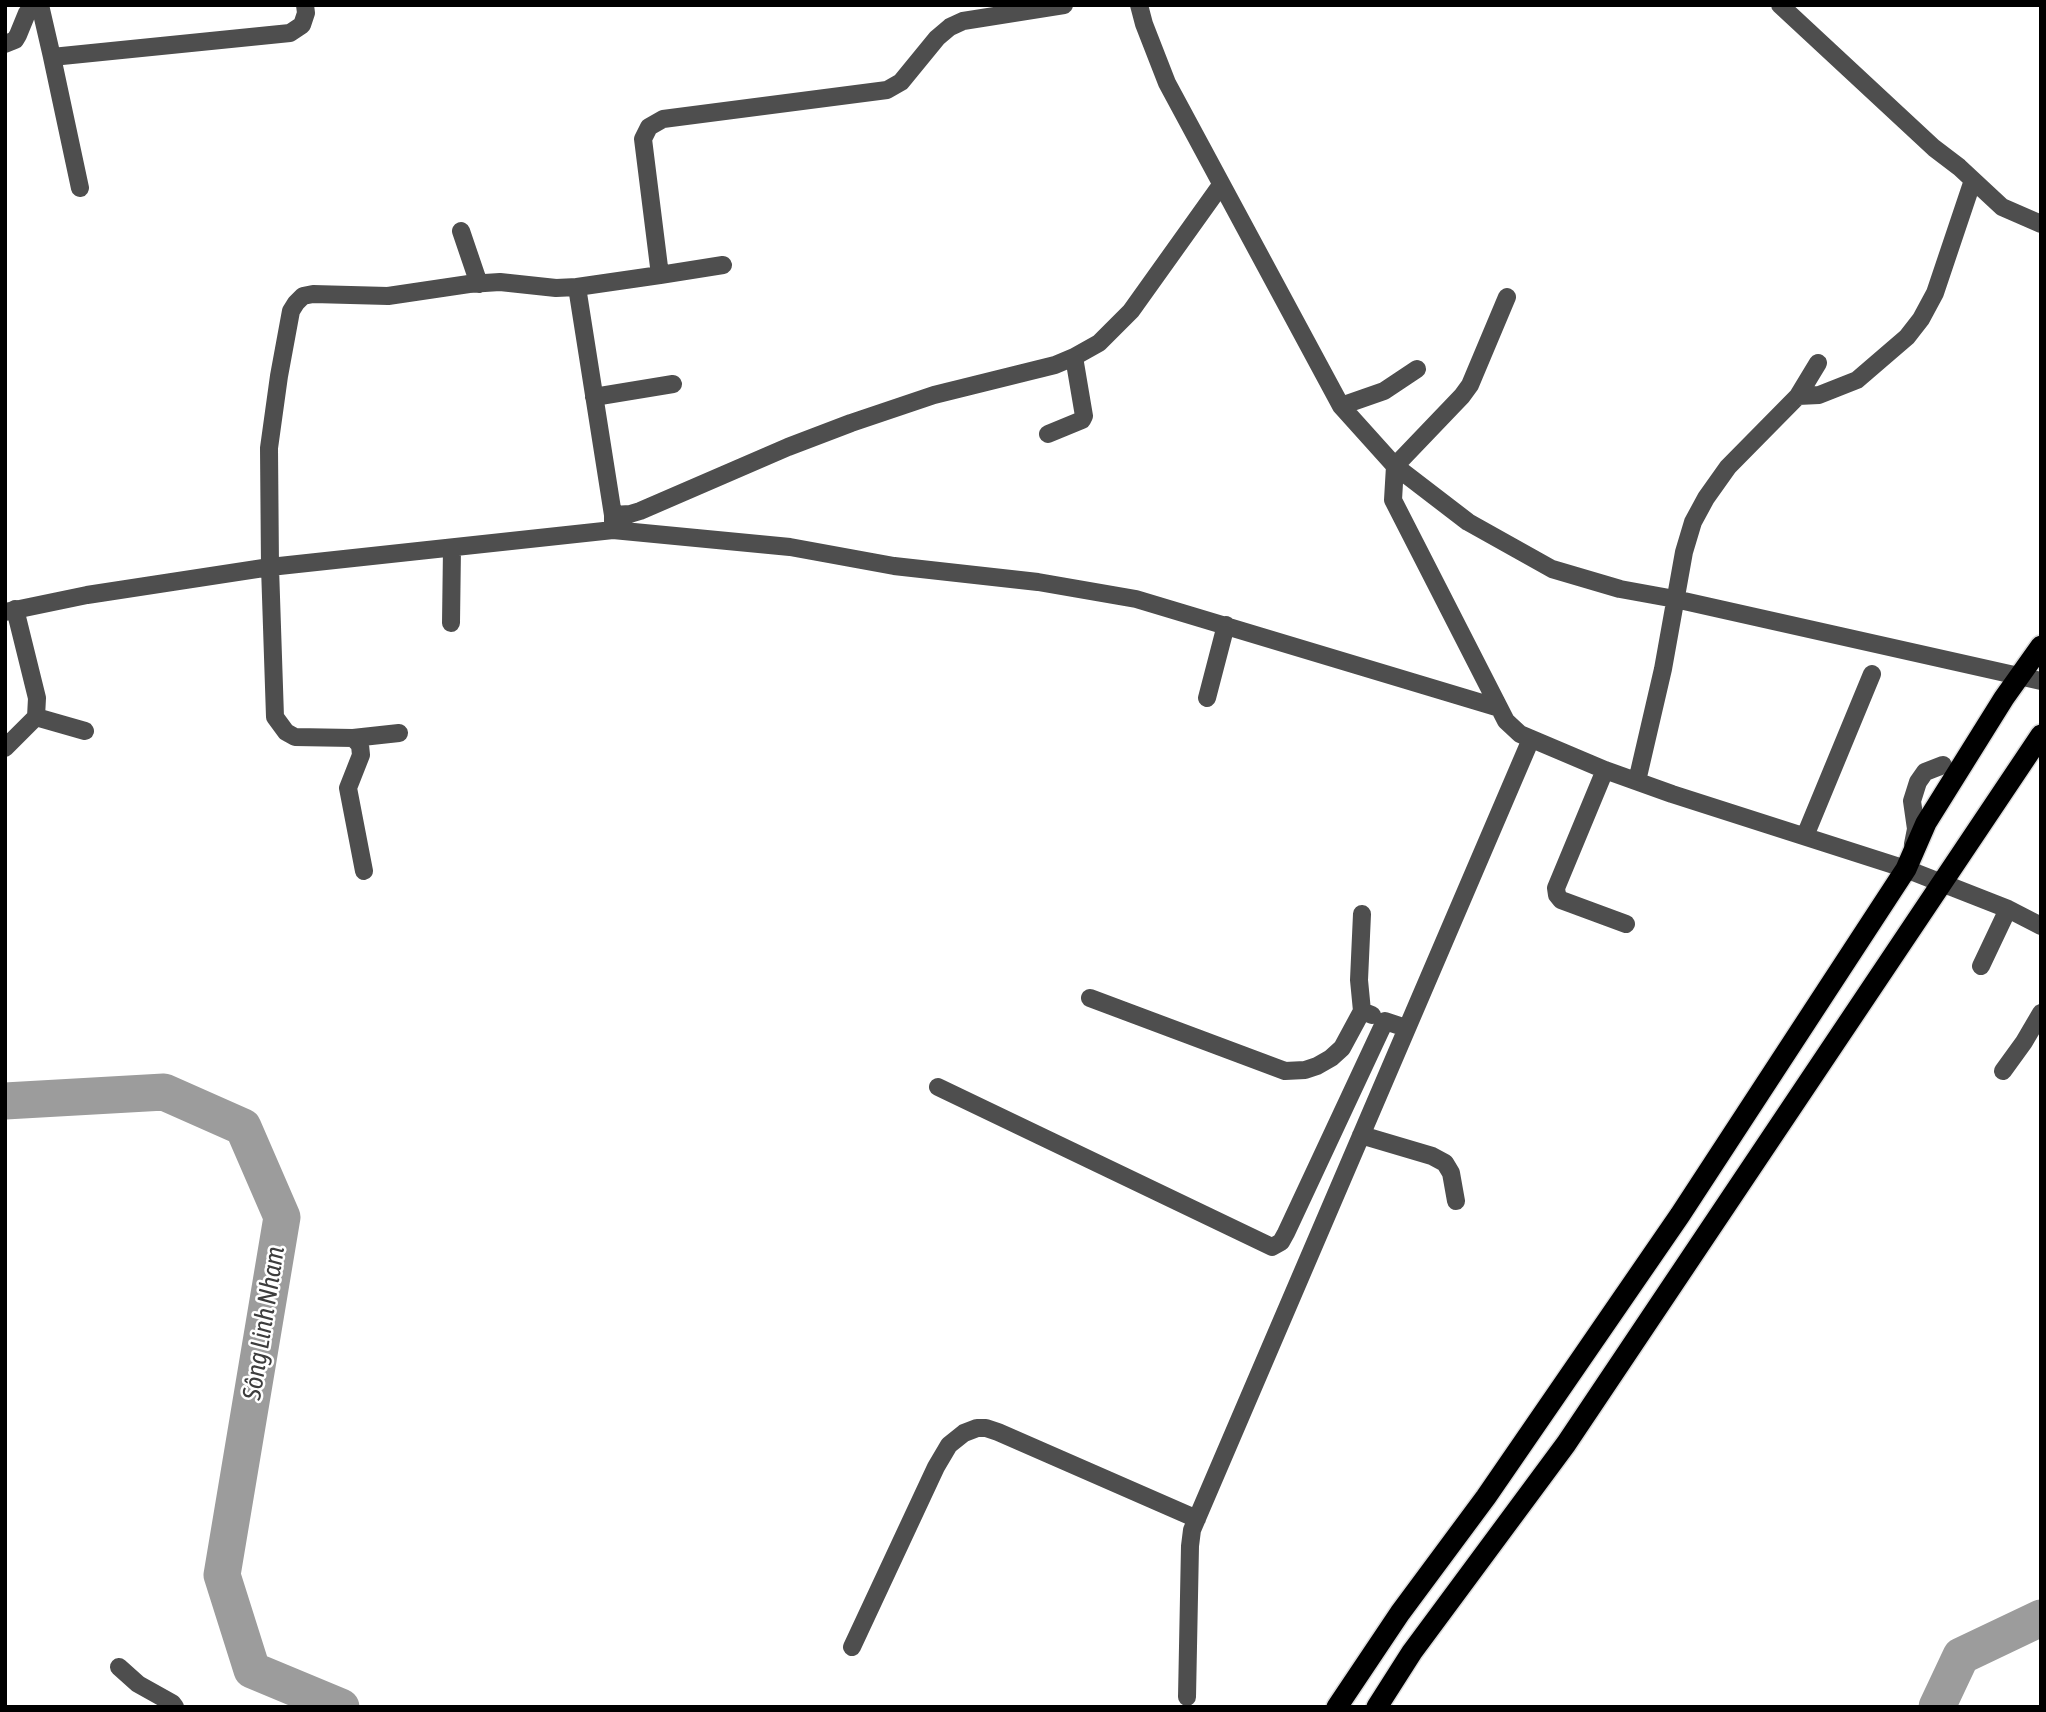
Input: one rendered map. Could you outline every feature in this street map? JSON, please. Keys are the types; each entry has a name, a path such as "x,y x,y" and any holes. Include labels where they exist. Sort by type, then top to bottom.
{"highway":[{"path":"1337,1707 1400,1613 1486,1497 1680,1216 1906,869 1926,823 2041,646"},
{"path":"1377,1707 1412,1652 1566,1444 2041,735"}],"street":[{"path":"52,57 290,33 302,24 306,13 305,5"},
{"path":"660,275 643,139 649,127 663,119 887,90 901,82 937,38 950,27 963,21 1064,5"},
{"path":"1139,5 1143,24 1167,83 1342,406 1395,466 1468,523 1552,569 1620,589 1675,598 2041,681"},
{"path":"1780,5 1934,148 2003,206 2041,224"},
{"path":"5,44 15,40 27,13 40,6 80,188"},
{"path":"1798,396 1819,394 1857,380 1884,359 1914,328 1935,293 1973,180"},
{"path":"613,523 778,451 851,423 934,395 1055,365 1074,357 1099,343 1131,311 1221,185"},
{"path":"461,231 479,284"},
{"path":"399,733 352,738 295,737 286,732 275,717 270,567 270,429 291,311 296,303 303,296 313,294 388,296 500,282 556,288 577,287 723,265"},
{"path":"577,287 613,523"},
{"path":"1507,298 1470,385 1395,466 1393,500 1506,722 1520,734 1605,770 1906,869 2008,909 2041,926"},
{"path":"1048,433 1082,420 1084,416 1074,357"},
{"path":"1637,781 1663,669 1684,552 1693,522 1728,467 1798,396 1818,363"},
{"path":"1342,406 1384,391 1417,369"},
{"path":"594,397 673,384"},
{"path":"5,748 36,717 37,698 10,610 87,595 270,567 452,548 613,523 790,547 916,569 1062,586 1136,599 1499,708"},
{"path":"451,623 452,548"},
{"path":"1207,698 1226,625"},
{"path":"1805,836 1872,674"},
{"path":"36,717 85,731"},
{"path":"352,738 359,745 361,755 348,788 348,795 364,871"},
{"path":"1187,1697 1190,1546 1197,1519 1531,739"},
{"path":"1906,869 1915,837 1912,802 1917,782 1925,772 1943,765"},
{"path":"1605,770 1556,888 1561,900 1626,924"},
{"path":"1981,966 2008,909"},
{"path":"1090,999 1285,1071 1305,1070 1331,1058 1342,1048 1362,1011 1359,967 1362,914"},
{"path":"1362,1011 1406,1028"},
{"path":"2003,1071 2041,1013"},
{"path":"938,1087 1272,1247 1281,1242 1286,1233 1385,1020"},
{"path":"1361,1135 1432,1156 1445,1163 1451,1172 1456,1201"},
{"path":"852,1647 936,1467 949,1445 964,1433 976,1428 998,1432 1197,1519"},
{"path":"119,1667 138,1684 175,1707"}],"waterway":[{"name":"Sông Linh Nham","path":"5,1101 164,1092 243,1127 282,1217 222,1575 252,1670 341,1707"},
{"name":"Sông Linh Nham","path":"1937,1707 1961,1656 2041,1618"}]}
